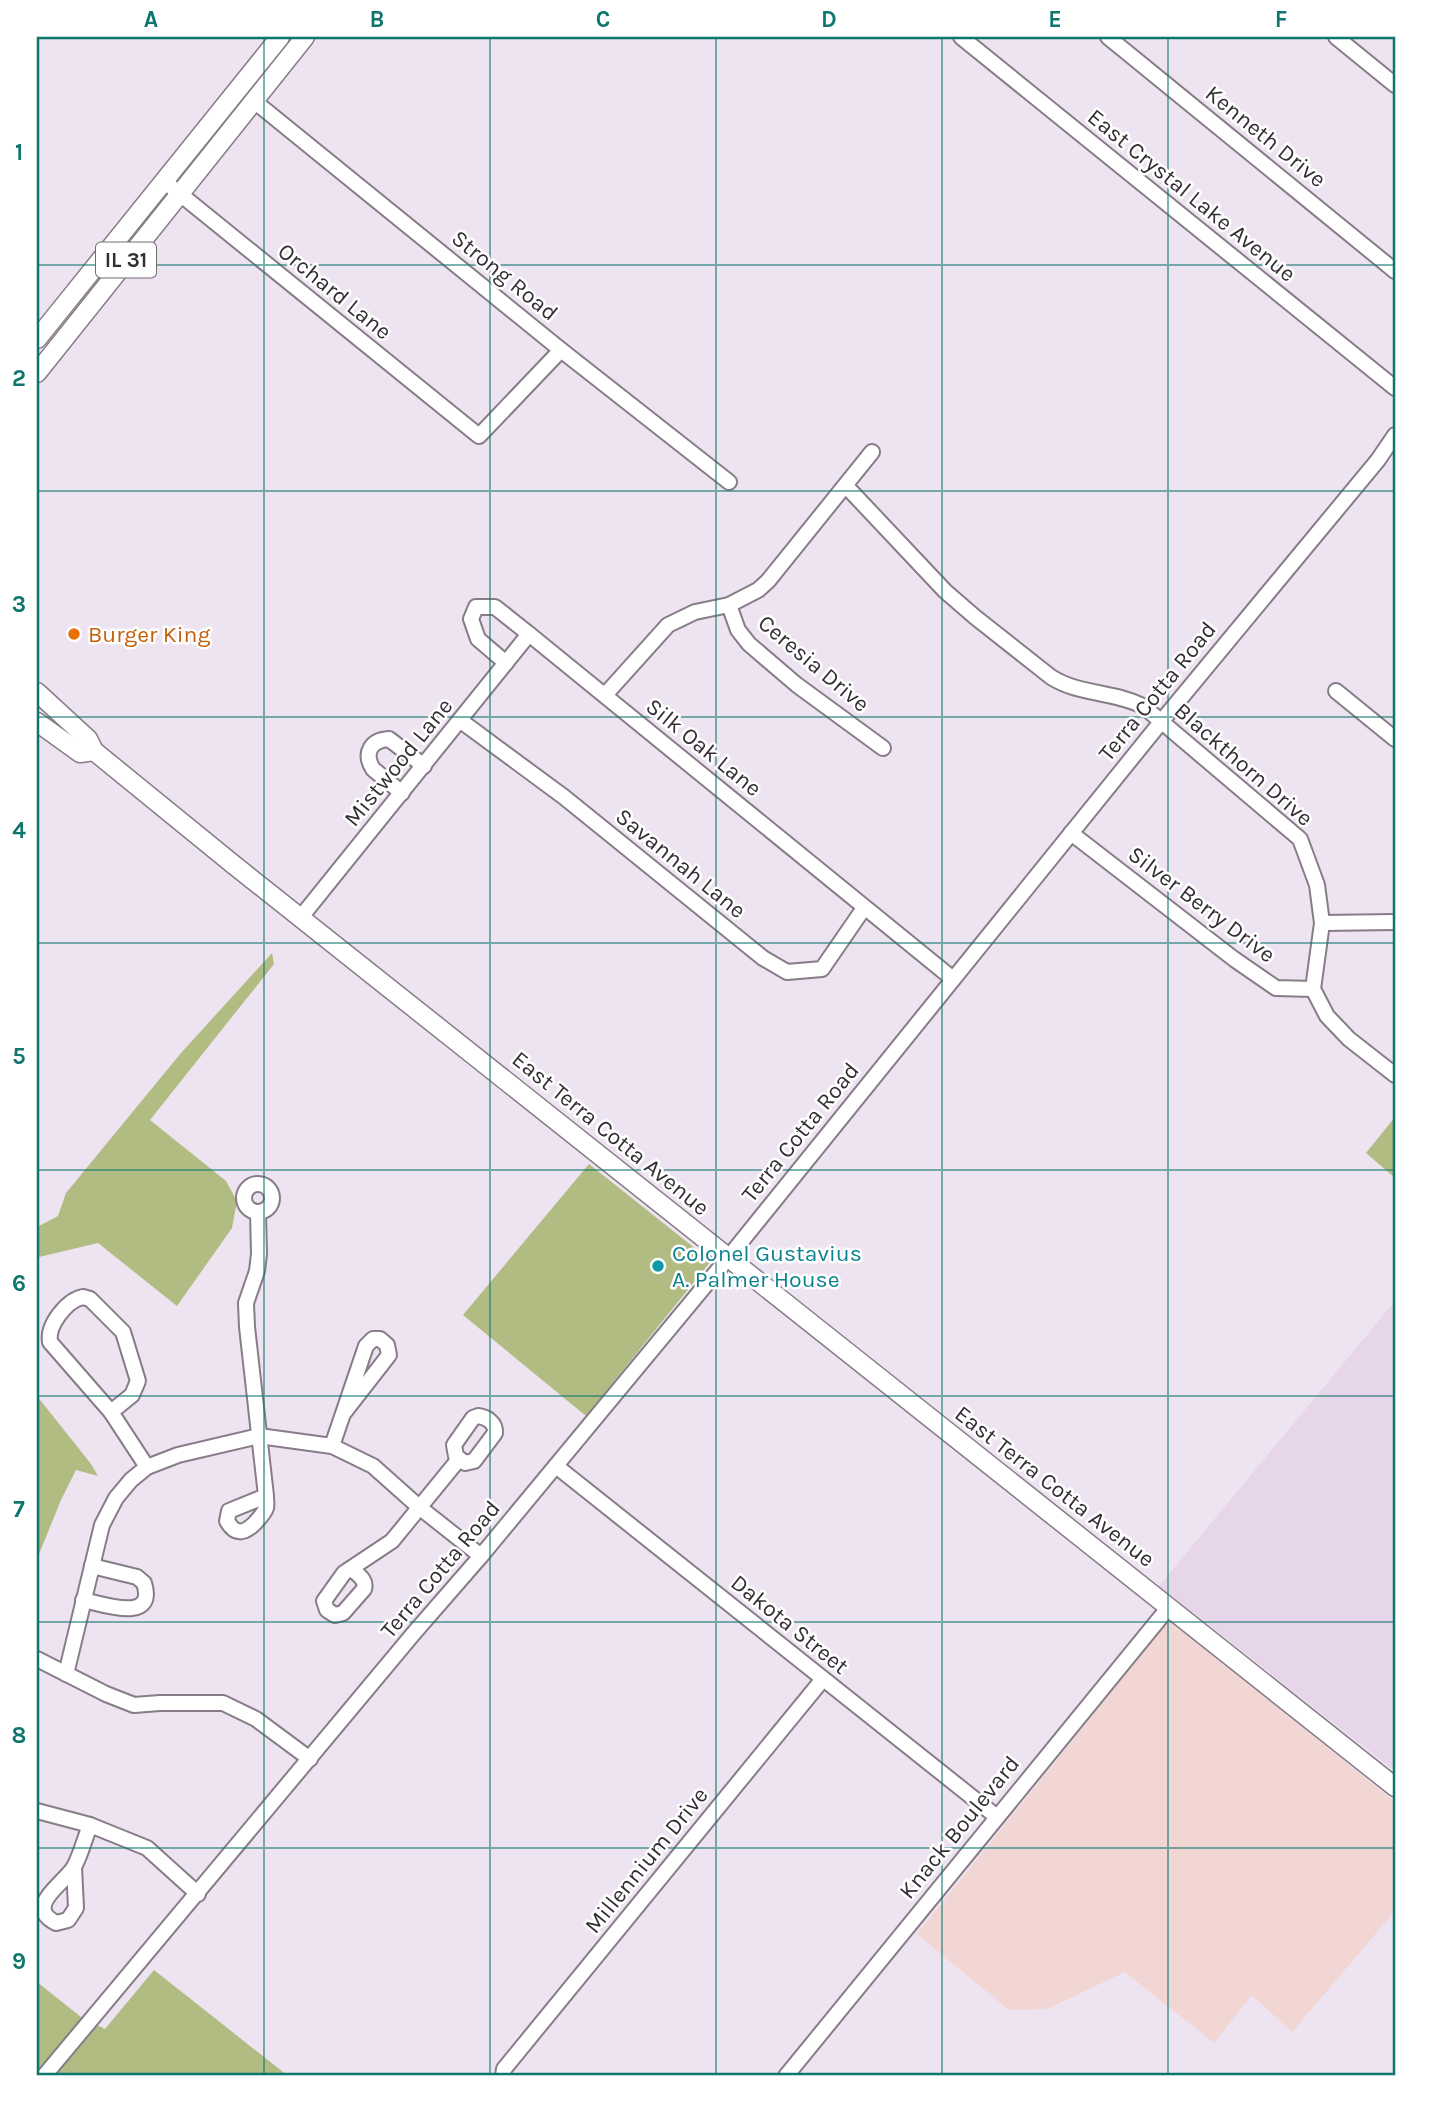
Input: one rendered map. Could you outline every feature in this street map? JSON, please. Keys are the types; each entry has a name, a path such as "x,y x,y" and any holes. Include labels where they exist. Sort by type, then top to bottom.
{"main road":[{"name":"IL 31","path":"37,339 280,37"},
{"name":"IL 31","path":"37,373 305,37"},
{"name":"East Terra Cotta Avenue","path":"37,692 88,739 94,751 1395,1787"},
{"name":"East Terra Cotta Avenue","path":"37,722 80,753 94,751"}],"street":[{"name":"East Crystal Lake Avenue","path":"961,37 1395,388"},
{"name":"Kenneth Drive","path":"1108,37 1395,271"},
{"path":"1336,37 1395,85"},
{"name":"Strong Road","path":"254,101 561,350 729,482"},
{"name":"Orchard Lane","path":"164,181 479,436 561,350"},
{"name":"Terra Cotta Road","path":"44,2076 728,1258 1161,722 1378,460 1395,435"},
{"path":"605,695 668,625 695,612 729,605 758,590 775,574 872,452"},
{"name":"Blackthorn Drive","path":"846,486 945,590 1051,677 1075,689 1129,699 1143,706 1300,839 1317,885 1322,923 1313,989"},
{"name":"Ceresia Drive","path":"729,605 738,630 749,644 797,685 883,748"},
{"name":"Silk Oak Lane","path":"506,663 478,639 471,619 476,607 495,607 953,979"},
{"name":"Mistwood Lane","path":"301,917 529,634"},
{"path":"1336,691 1395,739"},
{"name":"Savannah Lane","path":"461,721 564,797 763,958 787,972 822,969 864,908"},
{"path":"402,793 373,769 368,758 372,746 377,741 389,739 424,766"},
{"name":"Silver Berry Drive","path":"1071,833 1234,959 1276,988 1313,989"},
{"path":"1322,923 1395,922"},
{"path":"1313,989 1326,1016 1395,1075"},
{"path":"258,1213 259,1254 257,1271 246,1303 246,1315 266,1496"},
{"path":"110,1412 132,1395 138,1381 121,1329 90,1299 79,1297 72,1301 52,1326 50,1342 110,1412 147,1467"},
{"path":"332,1446 366,1346 373,1339 380,1339 389,1348 387,1359 343,1414"},
{"path":"66,1674 102,1525 111,1505 131,1480 147,1467 178,1455 259,1436 332,1446 373,1466 481,1556"},
{"path":"352,1569 392,1541 459,1459"},
{"name":"Dakota Street","path":"556,1466 997,1817"},
{"path":"83,1600 132,1610 146,1599 144,1583 137,1577 92,1566"},
{"name":"Knack Boulevard","path":"786,2076 1169,1607"},
{"path":"37,1659 134,1705 223,1703 256,1719 310,1759"},
{"name":"Millennium Drive","path":"504,2073 824,1679"},
{"path":"37,1811 90,1825 147,1848 198,1894"},
{"path":"74,1867 90,1825"}],"shaded area":[{"path":"1395,1301 1395,1771 1159,1586"},
{"path":"1169,1620 1395,1802 1395,1911 1292,2032 1252,1995 1214,2043 1125,1972 1047,2009 1009,2010 917,1934"}],"green space":[{"path":"272,953 274,964 150,1120 226,1181 237,1201 232,1228 177,1306 98,1243 37,1259 37,1227 58,1216 66,1193 181,1053"},
{"path":"1395,1117 1395,1178 1366,1153"},
{"path":"589,1164 711,1261 586,1416 463,1315"},
{"path":"37,1396 98,1476 76,1470 37,1559"},
{"path":"154,1970 288,2076 37,2076 37,1982 81,2017 105,2029"}],"place":[{"name":"Burger King","path":"74,634"},
{"name":"Colonel Gustavius A. Palmer House","path":"658,1266"}]}
